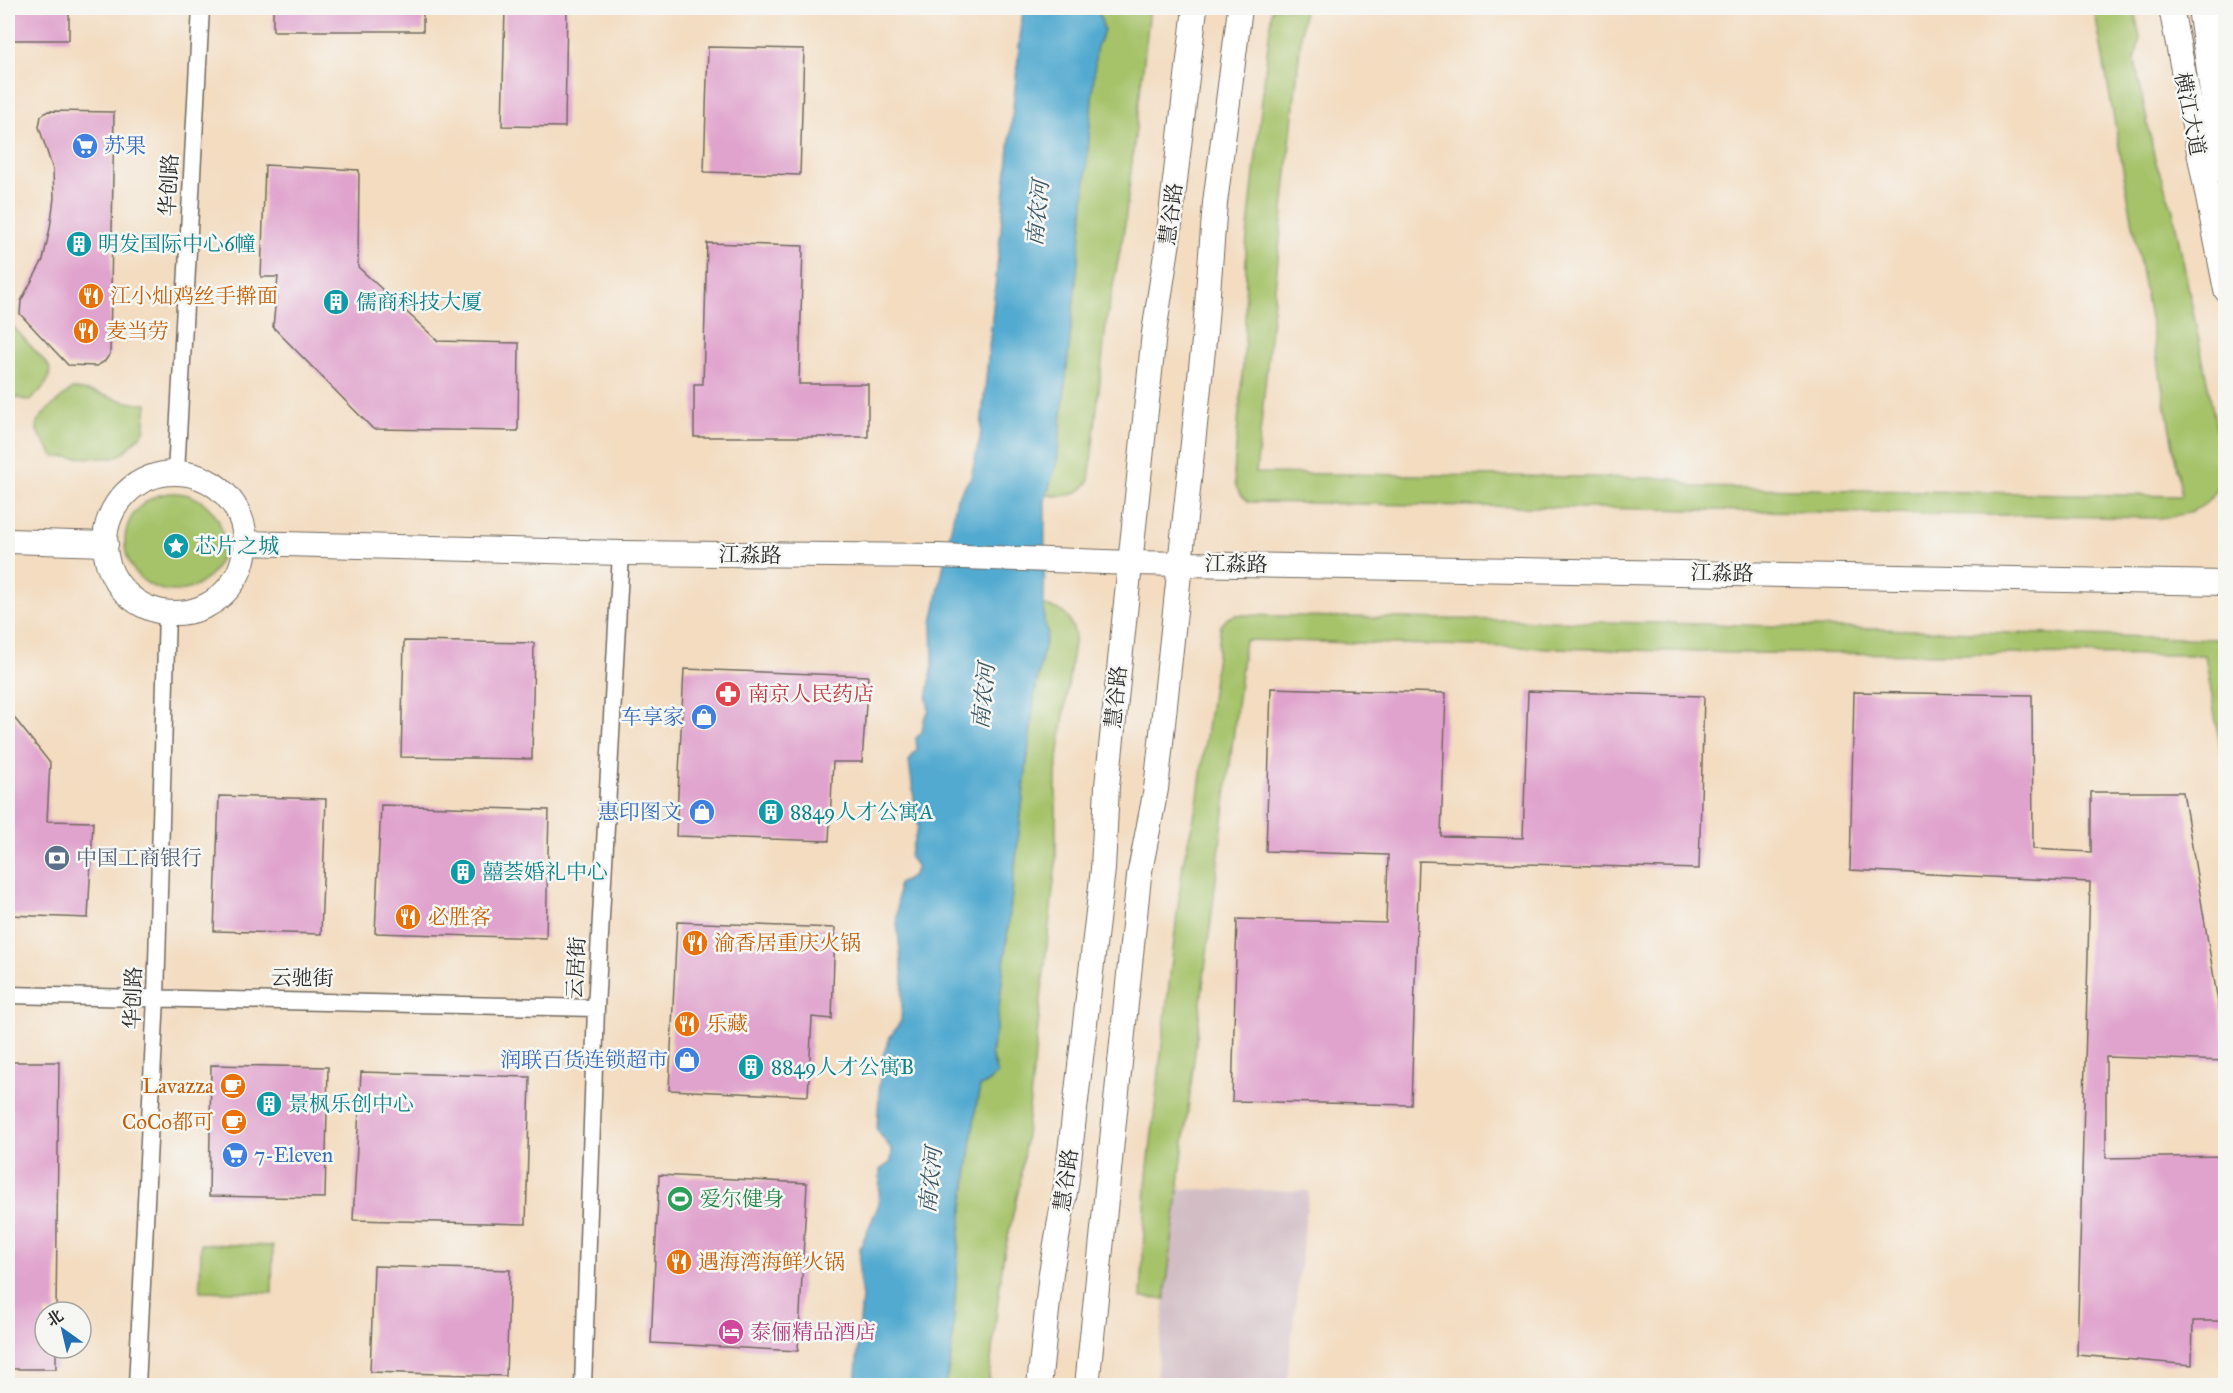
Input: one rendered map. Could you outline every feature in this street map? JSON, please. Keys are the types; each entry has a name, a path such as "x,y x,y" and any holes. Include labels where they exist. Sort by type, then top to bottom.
{"highway":[{"path":"2203,8 2226,169"},
{"path":"2217,8 2226,56"}],"street":[{"name":"华创路","path":"176,473 201,8"},
{"name":"慧谷路","path":"1039,1386 1051,1273 1066,1186 1103,869 1107,786 1154,333 1168,241 1195,8"},
{"name":"慧谷路","path":"1087,1386 1139,876 1156,789 1205,331 1215,203 1239,8"},
{"name":"横江大道","path":"2171,8 2226,290"},
{"path":"176,473 193,475 213,483 230,498 242,519 246,543 242,567 229,588 211,604 188,612 167,612 140,604 122,589 110,570 106,544 107,526 116,506 130,489 150,478 176,473"},
{"path":"8,541 106,544"},
{"name":"江淼路","path":"246,543 621,553 938,556 1131,563 2226,583"},
{"name":"云居街","path":"583,1386 596,1008 621,553"},
{"name":"华创路","path":"137,1386 156,998 167,612"},
{"name":"云驰街","path":"8,995 596,1008"}],"shaded area":[{"path":"1177,1189 1309,1191 1286,1385 1155,1386"}],"green space":[{"path":"1099,8 1150,8 1124,231 1107,316 1089,481 1081,490 1070,495 1046,495 1057,462 1096,48 1104,30"},
{"path":"1272,8 1304,8 1256,473 1659,478 1676,479 1692,487 2182,496 2094,8 2134,8 2140,38 2135,61 2155,160 2173,211 2224,466 2216,490 2203,506 2194,511 2158,518 1249,502 1237,489 1234,472 1245,341 1246,247"},
{"path":"8,321 49,366 47,381 30,401 11,396 8,391"},
{"path":"72,389 91,391 137,404 147,404 144,432 123,453 114,458 54,457 37,431 37,422"},
{"path":"174,493 193,497 209,507 219,523 223,542 219,561 209,577 193,587 174,591 155,587 139,577 129,561 125,542 129,523 139,507 155,497"},
{"path":"1044,606 1057,609 1065,614 1075,635 1056,773 1056,862 1020,1183 1003,1259 988,1385 945,1386 951,1357 959,1240 976,1107 980,1087 992,1080 996,1065 991,1054 997,1025 1035,692 1047,632"},
{"path":"1236,615 1708,624 2216,639 2225,643 2225,777 2205,655 1741,653 1245,640 1165,1299 1141,1298 1146,1185 1183,863 1197,804 1221,625 1228,618"},
{"path":"201,1244 273,1246 272,1293 200,1291"}],"water":[{"name":"南农河","path":"1023,8 1099,8 1104,30 1096,49 1083,215 1057,462 1045,500 1044,621 1047,632 1035,692 997,1025 991,1053 997,1075 980,1087 976,1107 959,1240 951,1357 945,1385 855,1386 862,1297 859,1277 860,1248 879,1204 880,1170 891,1162 892,1150 877,1130 881,1061 890,1037 901,1021 903,981 897,922 898,884 910,878 917,867 909,856 918,828 909,761 917,749 916,738 922,732 924,719 929,711 927,699 933,664 932,623 957,498 971,477 980,438"}],"building":[{"path":"8,8 69,8 69,40 8,40"},
{"path":"273,8 423,8 423,31 273,31"},
{"path":"505,8 567,8 565,127 502,126"},
{"path":"708,47 804,49 800,175 704,172"},
{"name":"明发国际中心6幢","path":"48,111 114,112 110,354 97,366 68,365 20,314 21,301 43,260 50,228 54,198 53,170 39,127 41,116"},
{"name":"儒商科技大厦","path":"265,165 359,170 358,267 438,341 519,343 518,431 373,429 273,327 278,277 261,277"},
{"path":"707,243 803,246 799,384 868,384 868,437 694,437 694,384 703,384"},
{"path":"404,641 534,643 532,759 401,757"},
{"path":"684,669 868,676 862,762 833,762 829,841 676,836"},
{"path":"1271,688 1446,693 1441,836 1523,838 1528,691 1704,696 1699,869 1419,861 1411,1105 1232,1101 1237,919 1386,923 1388,855 1266,851"},
{"path":"1854,692 2032,695 2033,849 2091,852 2091,792 2183,792 2226,1061 2106,1057 2106,1158 2226,1156 2226,1321 2193,1321 2192,1365 2077,1355 2090,882 1850,870"},
{"path":"8,710 50,763 47,821 93,822 88,918 8,915"},
{"path":"219,796 326,799 321,934 214,931"},
{"name":"囍荟婚礼中心","path":"381,805 549,810 546,938 375,933"},
{"path":"677,922 835,928 832,1019 812,1017 808,1096 669,1090"},
{"path":"8,1062 59,1062 56,1300 33,1300 33,1360 56,1360 56,1369 8,1369"},
{"name":"景枫乐创中心","path":"211,1065 328,1067 325,1198 209,1196"},
{"path":"361,1072 530,1077 526,1224 353,1220"},
{"path":"659,1175 807,1183 798,1351 651,1343"},
{"path":"374,1266 510,1270 506,1376 370,1372"}],"place":[{"name":"苏果","path":"85,146"},
{"name":"明发国际中心6幢","path":"79,244"},
{"name":"江小灿鸡丝手擀面","path":"91,296"},
{"name":"儒商科技大厦","path":"336,302"},
{"name":"麦当劳","path":"86,331"},
{"name":"芯片之城","path":"176,546"},
{"name":"南京人民药店","path":"728,694"},
{"name":"车享家","path":"704,717"},
{"name":"惠印图文","path":"702,812"},
{"name":"8849人才公寓A","path":"771,812"},
{"name":"中国工商银行","path":"57,858"},
{"name":"囍荟婚礼中心","path":"463,872"},
{"name":"必胜客","path":"408,917"},
{"name":"渝香居重庆火锅","path":"695,943"},
{"name":"乐藏","path":"687,1024"},
{"name":"润联百货连锁超市","path":"687,1060"},
{"name":"8849人才公寓B","path":"751,1067"},
{"name":"Lavazza","path":"233,1086"},
{"name":"景枫乐创中心","path":"269,1104"},
{"name":"CoCo都可","path":"234,1122"},
{"name":"7-Eleven","path":"235,1155"},
{"name":"爱尔健身","path":"680,1199"},
{"name":"遇海湾海鲜火锅","path":"679,1262"},
{"name":"泰俪精品酒店","path":"731,1332"}]}
